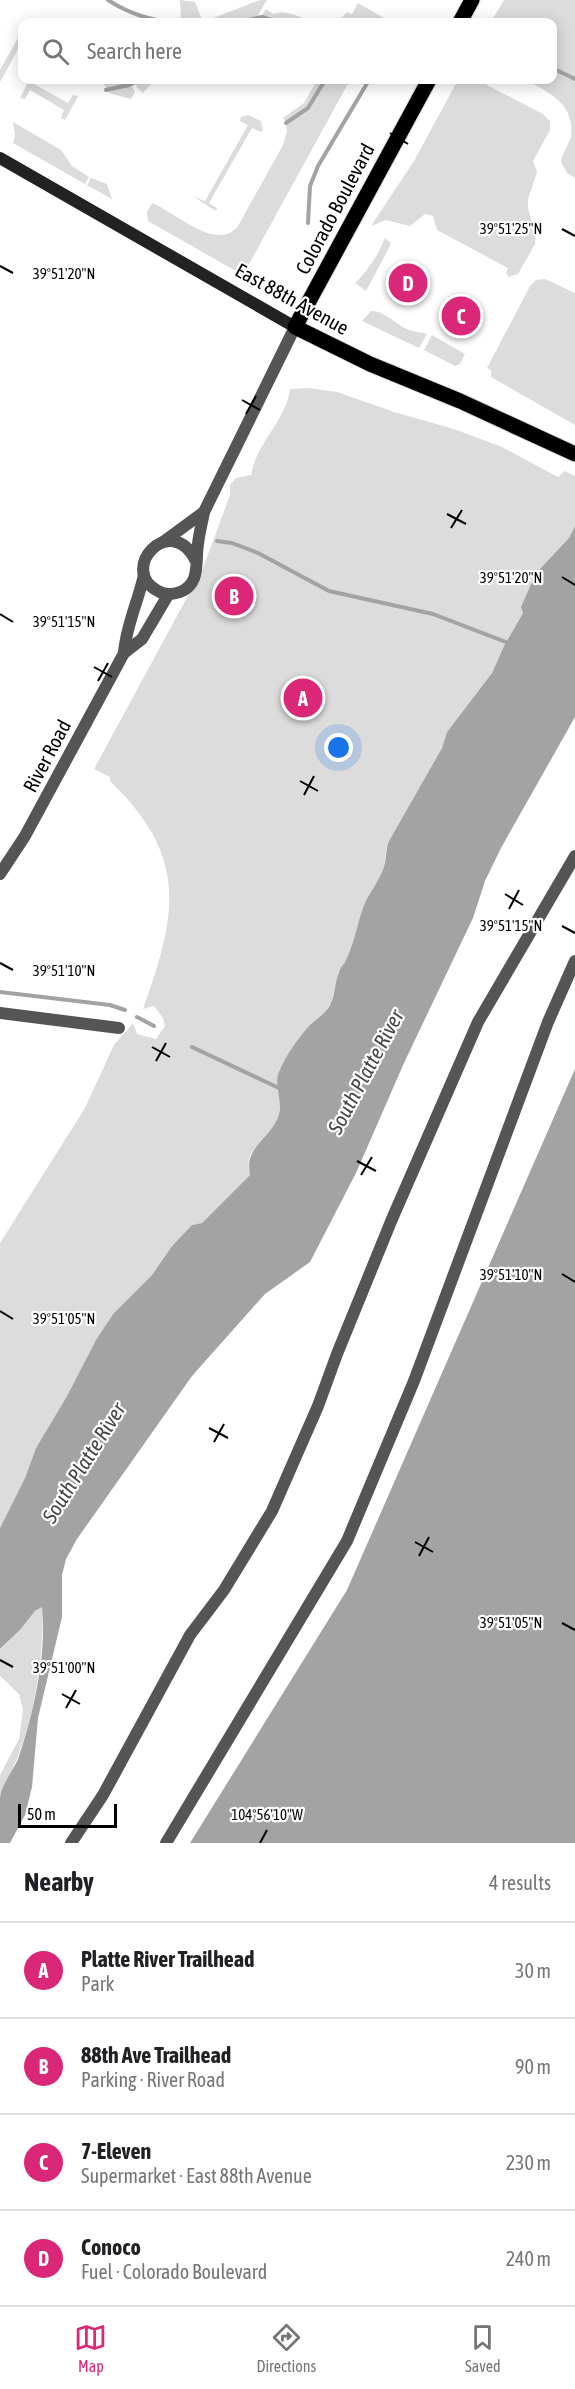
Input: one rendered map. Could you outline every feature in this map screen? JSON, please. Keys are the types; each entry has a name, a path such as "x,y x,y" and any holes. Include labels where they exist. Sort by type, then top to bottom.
{"main road":[{"path":"462,18 472,0"},
{"name":"Colorado Boulevard","path":"295,327 427,84"},
{"name":"East 88th Avenue","path":"0,158 295,327 352,356 460,401 575,454"}],"street":[{"path":"204,512 154,546 147,554 143,564 144,575 153,588 168,595 176,594 191,585 195,577 204,512 295,327"},
{"path":"163,542 174,541 184,545 192,552 196,561"},
{"name":"River Road","path":"0,874 26,836 124,653 126,631 137,606 144,575"},
{"name":"River Road","path":"124,653 142,639 168,595"},
{"path":"71,1843 103,1795 190,1635 224,1590 272,1511 318,1406 392,1219 478,1022 575,856"},
{"path":"166,1843 347,1541 414,1381 548,1022 575,962"},
{"path":"0,1013 119,1028"}],"shaded area":[{"path":"180,0 195,2 201,18 181,18"},
{"path":"260,0 267,0 256,18 213,18"},
{"path":"504,0 575,0 575,178 567,173 561,162 571,136 569,115 551,94 533,84 557,84 557,18 493,18"},
{"path":"358,3 384,18 341,18 347,12 352,14"},
{"path":"266,9 273,14 291,14 302,18 273,18 262,16"},
{"path":"18,38 18,49 0,82 0,70"},
{"path":"27,84 34,84 68,103 73,95 78,96 65,120 61,118 64,110 30,90 25,99 20,98"},
{"path":"104,84 131,84 135,92 131,99 109,93"},
{"path":"135,84 151,84 143,93"},
{"path":"315,84 322,84 309,105 298,115 285,121 283,118 304,103"},
{"path":"324,84 348,84 243,275 148,221 147,212 152,203 207,233 219,235 229,233 238,226 283,145 287,131 286,124 307,111"},
{"path":"456,84 485,84 543,114 550,121 550,130 533,161 537,172 528,199 528,208 536,235 535,244 518,274 507,277 508,268 437,230 433,216 425,214 410,226 386,220 371,226 414,161"},
{"path":"248,115 261,121 263,130 261,132 252,128 209,203 217,208 216,211 194,197 205,201 248,125 240,121 241,117"},
{"path":"13,122 61,150 72,166 89,177 85,184 13,143 15,136"},
{"path":"91,178 107,184 112,199 87,185"},
{"path":"384,238 390,242 390,246 366,291 355,283 372,262"},
{"path":"545,279 575,293 575,425 491,377 491,370 487,368 530,286 536,280"},
{"path":"371,311 390,318 409,330 427,334 419,348 362,321"},
{"path":"432,335 465,354 460,364 455,366 424,350"},
{"path":"308,388 337,392 394,412 454,429 502,447 558,477 565,471 575,476 575,526 569,538 536,573 523,613 492,673 447,732 442,748 389,841 385,866 364,907 347,960 339,970 331,1003 324,1014 311,1024 276,1086 280,1103 279,1115 275,1126 251,1154 250,1175 202,1223 192,1225 172,1246 152,1275 113,1314 36,1448 25,1478 0,1528 0,1243 85,1108 114,1045 133,1023 137,1034 156,1039 165,1026 163,1018 154,1006 143,1009 155,975 168,915 169,888 164,861 153,835 135,809 110,781 110,777 94,769 203,568 230,495 230,485 236,478 251,475 259,453 283,411 290,389"},
{"path":"43,1606 41,1655 34,1703 20,1750 0,1795 0,1775 19,1739 23,1710 19,1694 0,1676 0,1650 35,1611"}],"water":[{"name":"South Platte River","path":"575,526 575,717 501,848 485,881 473,918 404,1063 356,1173 310,1262 265,1294 192,1376 77,1539 66,1559 62,1575 62,1617 38,1718 32,1787 25,1815 10,1843 0,1843 0,1797 17,1761 30,1720 41,1662 43,1625 42,1607 35,1611 20,1630 0,1649 0,1528 25,1478 36,1448 113,1314 152,1275 172,1246 192,1225 202,1223 250,1175 249,1165 254,1150 274,1125 280,1111 277,1083 279,1072 300,1037 331,1003 340,970 351,948 363,908 384,867 389,841 442,748 447,732 492,673 523,613 521,607 536,573 569,538"},
{"path":"575,1069 575,1843 190,1843 347,1590"}],"waterway":[{"path":"108,0 123,9 148,18"},
{"path":"258,18 266,18"},
{"path":"557,70 575,79"},
{"path":"106,90 131,84"},
{"path":"286,123 308,108 323,84"},
{"path":"308,223 310,186 318,166 367,84"},
{"path":"217,541 232,543 258,553 329,591 433,614 511,644"},
{"path":"0,992 110,1005 125,1010"},
{"path":"137,1017 154,1026"},
{"path":"192,1047 281,1089"}],"place":[{"name":"Conoco","path":"408,283"},
{"name":"7-Eleven","path":"461,316"},
{"name":"88th Ave Trailhead","path":"234,596"},
{"name":"Platte River Trailhead","path":"303,698"}]}
